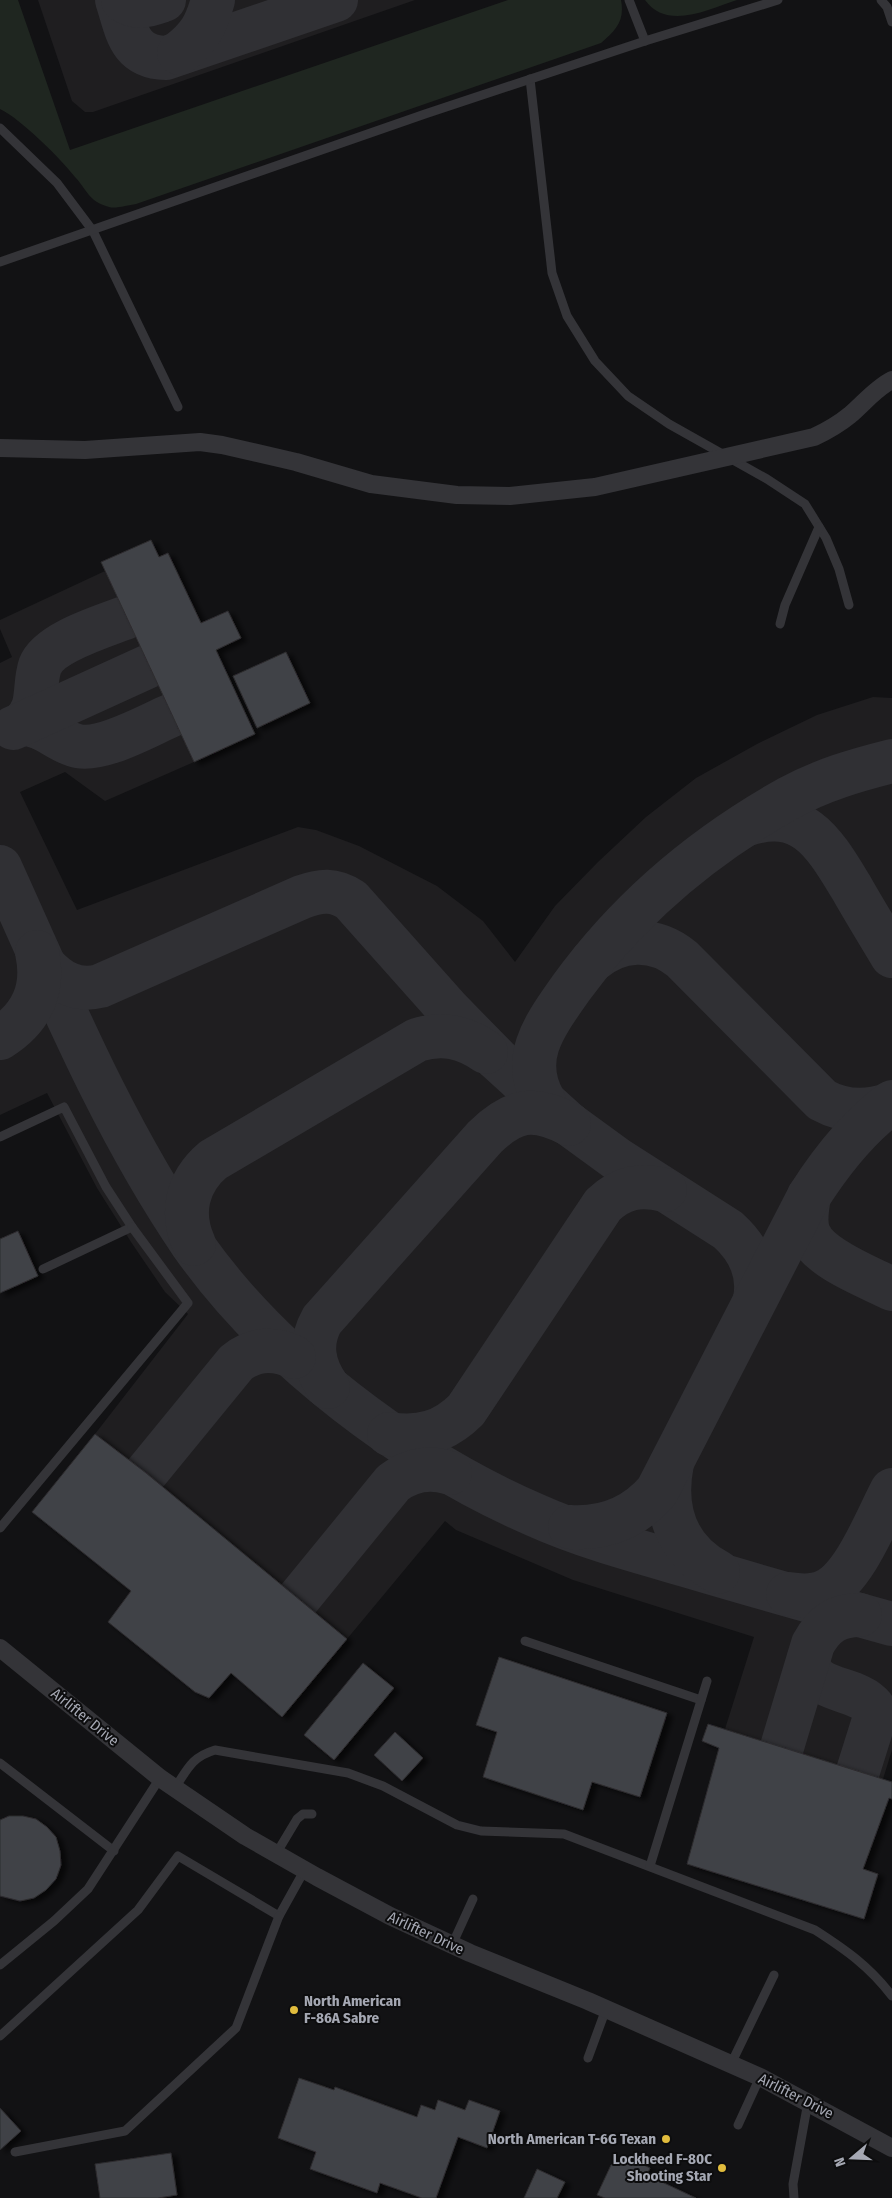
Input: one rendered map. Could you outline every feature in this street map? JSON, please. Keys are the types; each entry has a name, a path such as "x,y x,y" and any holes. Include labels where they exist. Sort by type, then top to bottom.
{"street":[{"path":"0,448 85,450 200,442 288,460 371,484 457,495 510,496 596,487 814,437 832,428 849,416 883,384 892,380"},
{"name":"Airlifter Drive","path":"0,1648 160,1778 245,1836 304,1871 390,1916 452,1945 606,2009 760,2077 892,2148"}],"lane":[{"path":"629,0 645,41"},
{"path":"0,262 530,79 778,0"},
{"path":"881,0 887,7 892,22"},
{"path":"530,79 552,273 567,316 595,361 628,396 669,424 767,479 805,504 840,568 848,605"},
{"path":"0,128 57,183 93,231 178,407"},
{"path":"780,624 784,605 819,527"},
{"path":"0,1137 64,1107 106,1187 132,1227 188,1303 0,1528"},
{"path":"43,1269 132,1227"},
{"path":"525,1641 701,1700"},
{"path":"650,1866 706,1681"},
{"path":"175,1788 191,1763 201,1754 215,1750 242,1753 348,1773 383,1786 457,1825 481,1831 564,1834 816,1930 844,1948 876,1974 892,1996"},
{"path":"0,1763 114,1851"},
{"path":"0,1965 54,1921 88,1890 160,1778"},
{"path":"276,1854 297,1819 303,1814 312,1814"},
{"path":"0,2036 138,1910 178,1856 279,1916"},
{"path":"15,2152 125,2131 236,2028 279,1916 304,1871"},
{"path":"452,1945 473,1899"},
{"path":"730,2064 774,1975"},
{"path":"588,2058 606,2009"},
{"path":"738,2125 760,2077"},
{"path":"794,2198 793,2184 808,2102"}],"shaded area":[{"path":"0,0 18,0 70,150 508,0 621,0 622,14 615,29 601,43 136,204 112,207 102,205 92,199 68,169 40,140 9,114 0,109"},
{"path":"38,0 415,0 93,112 85,112 72,101"},
{"path":"645,0 737,0 701,12 676,16 654,9"},
{"path":"105,571 194,762 105,801 65,772 20,792 77,910 298,827 316,830 359,846 437,886 483,921 515,962 555,906 598,862 646,817 696,778 757,744 817,715 873,697 892,698 892,1750 883,1779 725,1729 754,1637 573,1580 456,1530 445,1521 347,1639 146,1473 95,1434 188,1314 165,1292 131,1242 97,1188 47,1093 0,1115 0,663 12,657 0,629 0,620"}],"building":[{"path":"151,540 159,557 168,553 201,623 228,611 241,638 216,650 255,734 194,762 101,562"},
{"path":"286,652 310,703 257,728 233,676"},
{"path":"18,1231 38,1276 0,1293 0,1239"},
{"path":"95,1434 146,1473 347,1639 282,1717 231,1673 209,1698 195,1692 108,1622 131,1591 32,1512"},
{"path":"499,1657 667,1713 640,1797 592,1782 583,1810 483,1777 497,1732 476,1725"},
{"path":"363,1663 394,1688 334,1760 304,1735"},
{"path":"708,1724 892,1782 892,1799 889,1798 863,1869 878,1874 864,1919 687,1864 719,1748 702,1741"},
{"path":"395,1732 423,1758 402,1781 374,1755"},
{"path":"9,1816 23,1816 36,1819 56,1837 61,1865 56,1879 46,1890 34,1898 20,1901 0,1896 0,1820"},
{"path":"299,2078 334,2090 335,2087 417,2117 421,2105 435,2110 438,2100 465,2110 469,2100 500,2111 487,2148 458,2137 436,2198 422,2198 380,2183 377,2193 310,2169 316,2152 278,2138"},
{"path":"0,2108 21,2131 0,2150"},
{"path":"171,2153 177,2195 158,2198 100,2198 95,2164"},
{"path":"625,2160 632,2163 633,2160 650,2168 647,2175 696,2198 605,2198 597,2195 611,2165 616,2161"},
{"path":"537,2169 565,2182 557,2198 524,2198"}],"taxiway":[{"path":"117,0 127,31 136,47 144,53 166,58 336,0"},
{"path":"123,0 138,6 164,0"},
{"path":"179,53 201,30 208,17 213,0"},
{"path":"22,724 32,711 36,696 38,674 45,657 65,642 127,617"},
{"path":"13,728 149,666"},
{"path":"22,724 37,726 67,742 84,747 110,742 172,715"},
{"path":"544,1101 537,1085 534,1070 535,1055 545,1028 593,959 643,905 698,858 757,817 789,798 839,776 892,761"},
{"path":"745,825 765,820 782,820 797,824 810,832 831,856 892,956"},
{"path":"0,867 65,1012 111,1107 163,1199 192,1244 224,1286 261,1327 302,1365 346,1402 392,1435 439,1465 487,1492 535,1515 572,1530 630,1549 892,1624"},
{"path":"43,964 55,976 68,984 83,988 100,986 302,897 327,892 345,896 351,900 448,1009 497,1059 569,1124 617,1159 728,1230 742,1245 751,1262 756,1280 755,1299"},
{"path":"592,961 602,953 625,944 648,943 660,946 682,959 822,1100 839,1107 855,1110 872,1109 890,1104"},
{"path":"0,1038 20,1021 34,1001 39,978 37,952"},
{"path":"194,1244 187,1221 188,1199 197,1178 213,1160 417,1040 436,1036 453,1037 470,1043 486,1052"},
{"path":"570,1527 595,1526 618,1520 639,1508 657,1491 809,1196 846,1145 868,1122 892,1102"},
{"path":"328,1387 319,1370 314,1354 315,1337 322,1320 485,1137 505,1121 524,1113 545,1114 569,1124"},
{"path":"389,1434 411,1435 431,1432 458,1418 466,1410 603,1205 617,1194 632,1188 647,1187 665,1190"},
{"path":"809,1196 806,1215 807,1225 814,1243 834,1259 892,1289"},
{"path":"146,1473 236,1363 249,1355 264,1351 278,1352 294,1357"},
{"path":"672,1463 669,1496 671,1512 676,1526 682,1540 691,1552 703,1563 718,1572"},
{"path":"299,1598 393,1483 406,1475 420,1470 450,1473"},
{"path":"788,1594 803,1596 817,1594 837,1584 856,1560 892,1490"},
{"path":"782,1747 813,1644 817,1637 832,1622 844,1617 860,1615"},
{"path":"809,1658 810,1669 815,1677 823,1683 865,1700 873,1707 874,1720 858,1771"}],"place":[{"name":"North American F-86A Sabre","path":"294,2010"},
{"name":"North American T-6G Texan","path":"666,2139"},
{"name":"Lockheed F-80C Shooting Star","path":"722,2168"}]}
